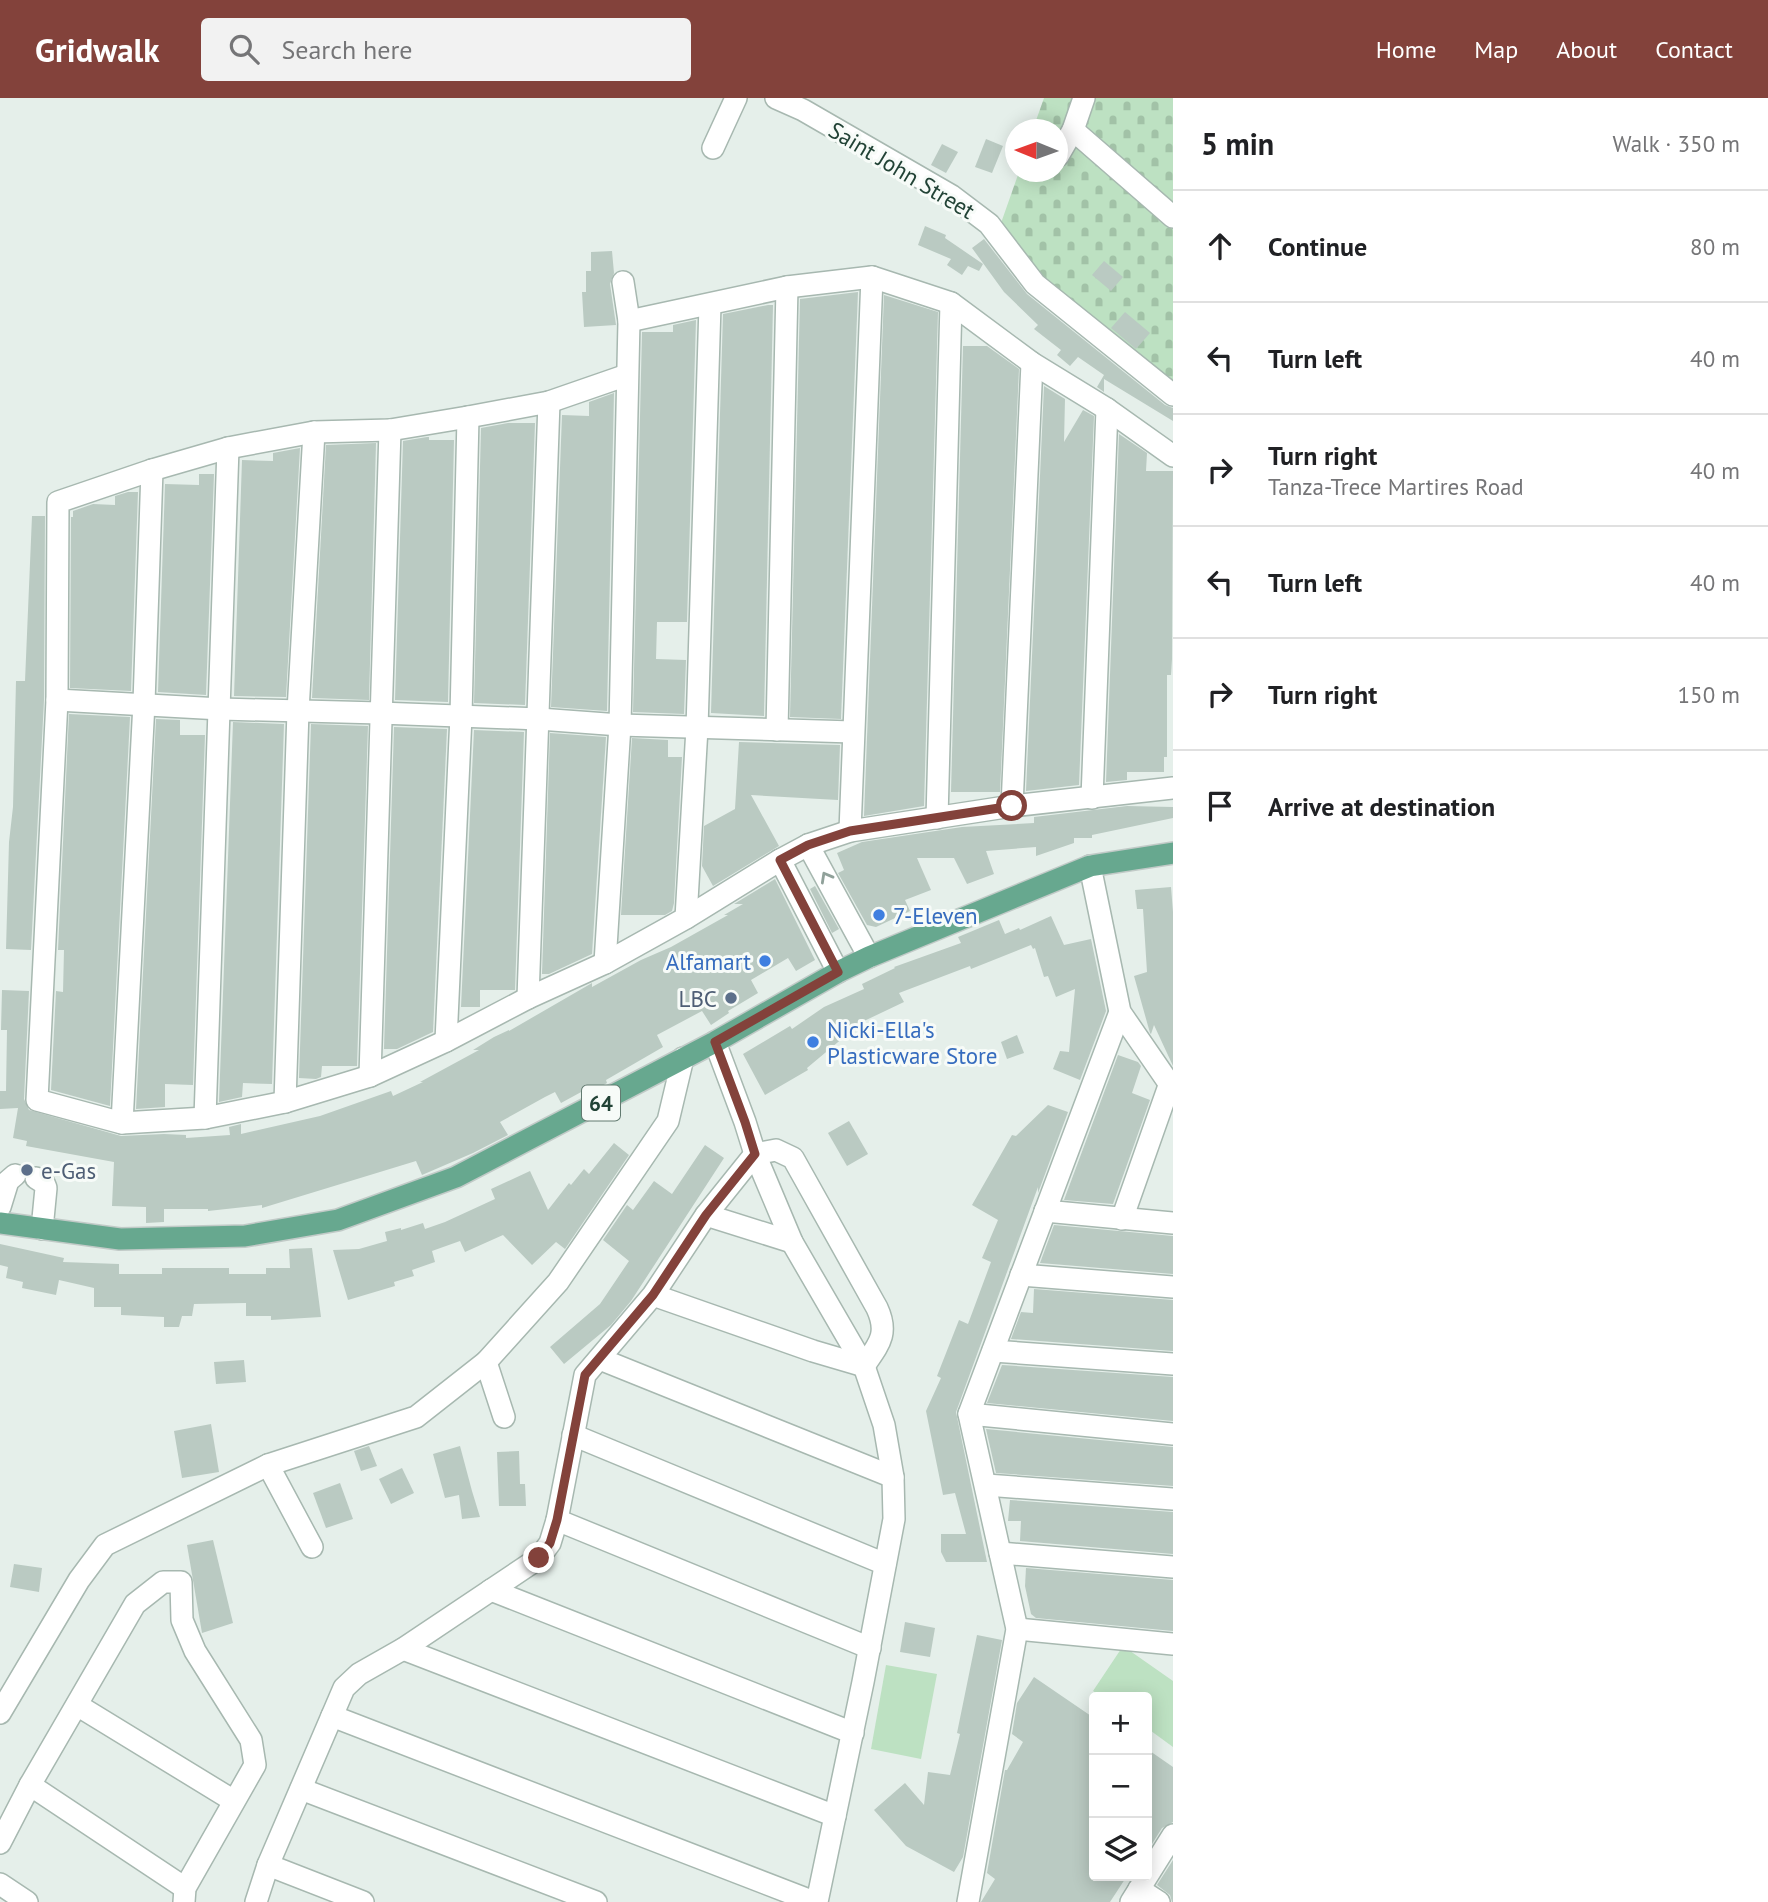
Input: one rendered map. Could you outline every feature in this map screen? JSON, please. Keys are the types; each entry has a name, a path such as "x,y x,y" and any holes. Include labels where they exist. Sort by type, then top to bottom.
{"main road":[{"name":"64","path":"0,1223 120,1239 245,1236 338,1220 456,1177 715,1042 869,957 1090,866 1173,853"}],"street":[{"path":"713,148 736,98"},
{"name":"Saint John Street","path":"776,98 803,110 952,196 989,224 1035,284 1173,395"},
{"path":"1068,139 1084,98"},
{"path":"1073,130 1173,218"},
{"path":"850,831 872,277"},
{"path":"629,321 787,287 872,277 951,303 1032,363 1107,409 1173,456"},
{"path":"605,962 620,725 629,321 623,282"},
{"path":"778,730 787,287"},
{"path":"937,818 951,303"},
{"path":"686,918 697,728 710,305"},
{"path":"1012,806 1032,363"},
{"path":"628,375 549,402 468,417 390,430 314,432 228,448 58,502 57,700 37,1100 122,1124 205,1118 285,1102 370,1076 446,1041 605,962 686,918 808,845 850,831 1012,806 1173,788"},
{"path":"528,998 549,402"},
{"path":"1092,798 1107,409"},
{"path":"446,1041 461,716 468,417"},
{"path":"370,1076 390,430"},
{"path":"285,1102 298,711 314,432"},
{"path":"205,1118 228,448"},
{"path":"122,1124 145,703 152,470"},
{"path":"57,700 221,709 853,732"},
{"path":"808,845 869,957"},
{"path":"780,860 838,972"},
{"path":"1090,866 1119,1012 1172,1085 1122,1219"},
{"path":"968,1902 1017,1629 969,1414 1119,1012"},
{"path":"332,1716 815,1902 853,1732 894,1519 893,1477 884,1424 864,1366 792,1242 755,1154 715,1042"},
{"path":"0,1713 79,1580 105,1545 268,1465 416,1417 486,1362 558,1282 668,1121 683,1059"},
{"path":"256,1902 268,1865 344,1688 359,1674 403,1649 539,1558 550,1543 557,1520 585,1375 653,1295 706,1215 755,1154 776,1150 793,1158 877,1308 884,1333 864,1366"},
{"path":"0,1207 8,1181 25,1177 44,1183 46,1188 42,1229"},
{"path":"1045,1211 1173,1223"},
{"path":"706,1215 792,1242"},
{"path":"1021,1275 1173,1287"},
{"path":"653,1295 864,1366"},
{"path":"993,1351 1173,1364"},
{"path":"600,1359 893,1477"},
{"path":"486,1362 504,1417"},
{"path":"969,1414 1173,1434"},
{"path":"573,1436 885,1564"},
{"path":"268,1465 312,1547"},
{"path":"986,1485 1173,1499"},
{"path":"557,1520 870,1647"},
{"path":"1000,1553 1173,1567"},
{"path":"0,1843 30,1785 135,1604 163,1582 181,1582 182,1620 195,1651 251,1740 255,1765 184,1895 30,1785"},
{"path":"491,1590 853,1732"},
{"path":"1017,1629 1173,1644"},
{"path":"403,1649 835,1815"},
{"path":"77,1705 234,1801"},
{"path":"301,1789 596,1902"},
{"path":"1159,1902 1135,1896 1173,1835"},
{"path":"268,1865 363,1902"},
{"path":"0,1884 27,1902"}],"green space":[{"path":"1044,98 1173,98 1173,389 1042,286 1001,223 1015,182 1068,182 1068,119 1037,119"},
{"path":"1123,1646 1173,1681 1173,1747 1152,1732 1152,1692 1093,1691"},
{"path":"886,1665 937,1674 921,1759 871,1749"}],"building":[{"path":"986,139 1003,146 992,173 975,167"},
{"path":"942,144 958,152 946,173 931,165"},
{"path":"925,226 946,235 945,238 983,264 979,271 968,266 962,275 947,265 951,259 918,245"},
{"path":"984,239 1027,294 1165,405 1173,408 1173,421 1104,379 1104,392 1097,387 1104,375 1078,357 1070,366 1057,355 1061,350 1034,329 1038,325 1004,292 972,248"},
{"path":"612,251 614,273 610,284 616,325 584,327 582,292 586,292 586,271 591,271 591,252"},
{"path":"1104,261 1123,277 1111,291 1092,275"},
{"path":"858,292 841,719 790,717 800,299"},
{"path":"884,295 938,312 924,806 864,816"},
{"path":"773,305 764,716 711,713 723,314"},
{"path":"1125,312 1150,333 1136,349 1111,328"},
{"path":"696,320 687,622 657,622 656,659 686,660 684,714 633,712 642,332 673,332 673,325"},
{"path":"963,346 987,346 1019,369 1000,792 951,792"},
{"path":"1044,386 1065,399 1064,442 1083,410 1094,416 1079,785 1026,791"},
{"path":"614,393 607,711 551,707 562,415 589,416 589,402"},
{"path":"508,423 535,423 525,705 474,703 481,428"},
{"path":"1119,434 1147,453 1146,471 1173,471 1172,659 1171,675 1167,675 1167,757 1164,757 1164,772 1127,772 1127,780 1106,782"},
{"path":"429,437 429,440 454,440 448,702 395,700 403,441"},
{"path":"376,443 369,700 312,698 326,445"},
{"path":"300,448 286,697 234,696 242,460 273,461 273,453"},
{"path":"199,474 214,474 206,695 158,692 165,484 199,485"},
{"path":"138,492 131,691 70,688 71,517 73,511 93,504 115,505 115,496"},
{"path":"32,516 45,516 44,700 31,950 6,949 16,681 25,681"},
{"path":"69,714 130,717 110,1106 51,1090 56,991 63,992 64,950 58,950"},
{"path":"156,719 180,720 180,735 205,735 193,1085 165,1084 165,1107 136,1109"},
{"path":"233,722 284,724 272,1084 243,1083 242,1097 219,1102"},
{"path":"311,724 368,726 357,1066 322,1066 321,1077 316,1079 299,1078"},
{"path":"394,727 447,729 433,1032 397,1049 384,1049"},
{"path":"474,730 524,732 515,990 480,990 480,1007 461,1007"},
{"path":"550,733 606,737 592,954 549,974 542,974"},
{"path":"632,738 668,740 668,757 682,757 674,903 672,911 665,915 621,915"},
{"path":"739,742 840,745 838,800 751,795 779,846 713,886 702,866 704,826 735,809"},
{"path":"1127,806 1173,807 1173,818 1092,835 1092,838 1074,838 1074,843 1036,856 1036,847 986,851 994,874 967,884 954,858 917,858 931,890 905,900 910,911 876,927 867,925 838,873 844,870 837,853 862,842 962,827 1034,823 1034,817"},
{"path":"775,879 815,960 796,971 788,958 751,980 758,993 711,1025 702,1011 657,1035 663,1047 606,1080 607,1083 586,1095 583,1091 561,1103 555,1092 500,1122 508,1135 422,1175 416,1161 262,1208 262,1205 208,1211 164,1209 164,1222 146,1223 146,1207 112,1206 114,1162 26,1146 27,1141 13,1138 18,1108 0,1109 0,1091 6,1091 7,1030 1,1030 2,990 29,991 24,1099 29,1110 121,1136 164,1134 186,1135 186,1138 230,1135 229,1127 241,1124 241,1134 320,1116 391,1091 393,1096 423,1082 420,1082 592,983 592,987 728,915 724,915 743,904 734,904"},
{"path":"815,886 839,929 832,933 810,889"},
{"path":"1171,887 1173,1066 1154,1025 1150,1033 1134,976 1147,972 1143,909 1137,909 1135,890"},
{"path":"1051,916 1064,945 1091,939 1106,1011 1080,1080 1053,1069 1060,1051 1069,1052 1075,989 1056,997 1048,976 1044,977 1035,948 1031,945 899,993 904,1002 862,1022 807,1068 808,1070 765,1095 743,1054 790,1026 792,1029 824,1007 864,989 862,984 894,967 961,943 958,937 999,920 1005,934"},
{"path":"1017,1035 1024,1053 1007,1059 1001,1042"},
{"path":"1118,1055 1138,1062 1141,1066 1132,1093 1150,1100 1113,1204 1064,1200"},
{"path":"1048,1105 1068,1112 956,1412 987,1562 946,1562 941,1552 941,1534 966,1534 955,1493 943,1495 926,1411 941,1378 937,1376 959,1320 968,1324 991,1262 982,1258 998,1220 972,1205 1012,1135 1016,1136"},
{"path":"849,1121 868,1154 847,1166 828,1133"},
{"path":"614,1143 629,1155 565,1249 556,1242 532,1265 503,1235 465,1252 460,1241 432,1251 435,1262 412,1270 414,1276 394,1282 395,1286 348,1300 333,1250 359,1249 387,1241 385,1232 423,1223 425,1229 445,1222 495,1199 491,1189 530,1171 548,1210 569,1183 571,1185 584,1169 589,1174"},
{"path":"705,1145 724,1158 631,1301 611,1325 564,1364 550,1347 600,1304 629,1261 603,1240 627,1205 633,1210 654,1181 672,1194"},
{"path":"1054,1225 1173,1236 1173,1274 1040,1263"},
{"path":"0,1244 64,1258 63,1262 119,1264 119,1274 162,1274 162,1268 229,1268 229,1274 266,1274 266,1268 290,1268 289,1249 312,1248 321,1317 271,1320 271,1316 246,1316 246,1303 194,1304 192,1316 182,1316 179,1327 164,1327 164,1317 121,1315 121,1307 94,1307 94,1288 59,1280 56,1295 22,1288 23,1282 6,1278 8,1267 0,1265"},
{"path":"1034,1289 1173,1300 1173,1351 1011,1339 1021,1312 1033,1313"},
{"path":"244,1360 246,1382 216,1384 214,1362"},
{"path":"1002,1365 1173,1377 1173,1421 987,1403"},
{"path":"211,1424 219,1472 182,1478 174,1431"},
{"path":"986,1429 1173,1447 1173,1486 996,1473"},
{"path":"369,1446 377,1466 361,1471 354,1451"},
{"path":"460,1446 480,1517 462,1519 459,1495 445,1498 433,1454"},
{"path":"519,1451 520,1484 525,1484 526,1506 499,1506 497,1452"},
{"path":"402,1468 414,1493 391,1504 379,1479"},
{"path":"340,1483 353,1519 326,1528 313,1493"},
{"path":"1010,1500 1173,1512 1173,1554 1020,1541 1021,1521 1008,1521"},
{"path":"213,1540 233,1623 202,1633 187,1545"},
{"path":"14,1564 42,1568 39,1592 10,1587"},
{"path":"1026,1568 1173,1580 1173,1631 1036,1618 1031,1614 1025,1586"},
{"path":"905,1622 935,1628 930,1657 900,1652"},
{"path":"977,1635 1002,1640 963,1857 954,1872 906,1846 874,1810 905,1783 924,1805 928,1772 950,1775"},
{"path":"1034,1677 1089,1715 1089,1881 1124,1881 1110,1902 981,1902 995,1879 987,1873 1005,1770 1023,1742 1012,1734 1017,1703"},
{"path":"1152,1752 1173,1767 1173,1822 1162,1828 1152,1844"},
{"path":"1173,1860 1172,1902 1170,1895 1157,1885"}],"place":[{"name":"7-Eleven","path":"879,915"},
{"name":"Alfamart","path":"765,961"},
{"name":"LBC","path":"731,998"},
{"name":"Nicki-Ella's Plasticware Store","path":"813,1042"},
{"name":"e-Gas","path":"27,1170"}],"route":[{"path":"539,1558 550,1543 557,1520 585,1375 653,1295 706,1215 755,1154 715,1042 838,972 780,860 808,845 850,831 1012,806"}]}
